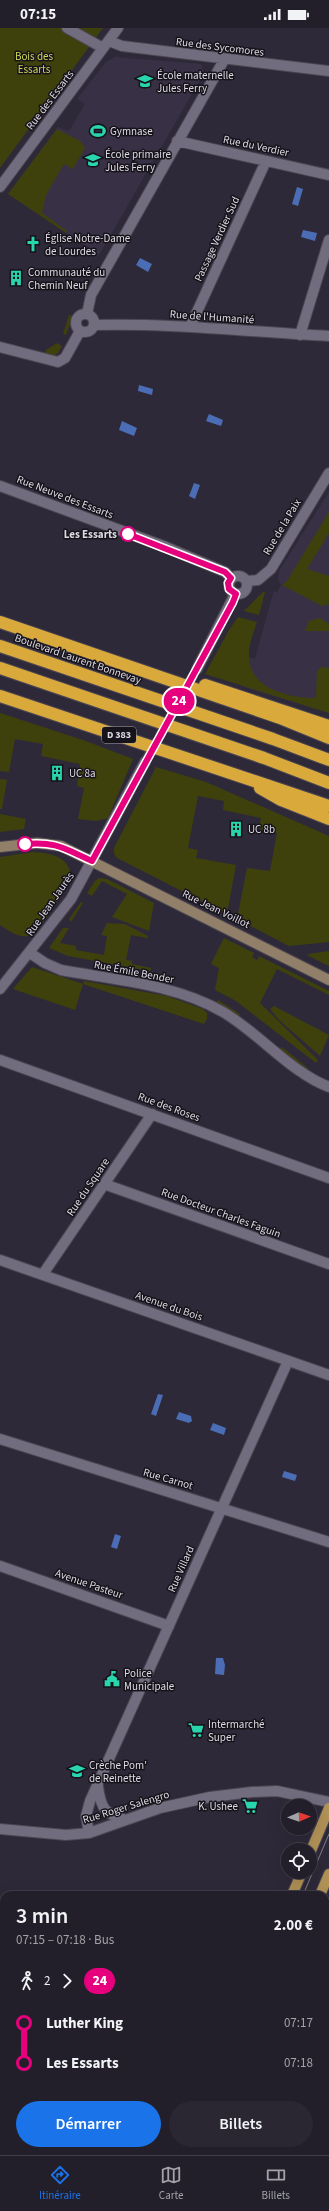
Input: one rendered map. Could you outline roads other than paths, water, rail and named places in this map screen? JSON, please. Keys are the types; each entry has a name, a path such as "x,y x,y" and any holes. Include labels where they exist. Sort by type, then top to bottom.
{"highway":[{"path":"0,622 280,718 329,738"},
{"name":"Boulevard Laurent Bonnevay","path":"0,646 274,739 329,760"},
{"path":"118,662 227,690 329,726"},
{"path":"0,668 264,758 329,783"},
{"name":"D 383","path":"0,696 329,806"},
{"path":"238,775 281,800 329,819"}],"main road":[{"path":"314,1843 329,1808"},
{"path":"322,1891 329,1874"},
{"path":"294,1891 299,1879"}],"street":[{"name":"Rue des Sycomores","path":"67,28 106,44 224,60 329,71"},
{"name":"Rue des Essarts","path":"0,187 118,28"},
{"path":"87,314 91,295 224,60"},
{"name":"Rue du Verdier","path":"177,141 329,175"},
{"name":"Passage Verdier Sud","path":"190,327 266,161"},
{"path":"300,335 329,240"},
{"path":"87,314 92,317 94,325 89,331 80,331 77,324 78,319 82,315 87,314"},
{"name":"Rue de l'Humanité","path":"94,325 190,327 329,336"},
{"path":"0,347 58,362 65,358 80,331"},
{"name":"Rue de la Paix","path":"247,582 258,580 271,569 329,473"},
{"name":"Rue Neuve des Essarts","path":"0,486 170,549 225,572 231,578"},
{"path":"241,576 247,582 246,590 241,594 236,594 231,591 228,586 231,578 241,576"},
{"path":"197,669 236,594"},
{"name":"Rue Jean Jaurès","path":"0,989 30,953 71,899 144,762"},
{"name":"Rue Jean Voillot","path":"0,847 51,843 61,846 329,980"},
{"name":"Rue Émile Bender","path":"30,953 61,970 166,989 211,1006 238,1022 309,1077 329,1087"},
{"name":"Rue des Roses","path":"0,1060 329,1178"},
{"name":"Rue du Square","path":"43,1274 152,1114"},
{"name":"Rue Docteur Charles Faguin","path":"104,1184 329,1264"},
{"name":"Avenue du Bois","path":"0,1260 329,1375"},
{"name":"Rue Villard","path":"89,1833 86,1816 98,1787 288,1361"},
{"name":"Rue Carnot","path":"0,1439 329,1542"},
{"name":"Avenue Pasteur","path":"0,1566 169,1626"},
{"path":"98,1787 100,1801 104,1810 110,1816 126,1820"},
{"name":"Rue Roger Salengro","path":"0,1829 66,1835 89,1833 160,1808 210,1797 252,1792 277,1791 329,1802"}],"water":[{"path":"297,187 303,189 298,206 292,204"},
{"path":"303,230 317,233 315,241 301,237"},
{"path":"140,258 152,264 148,272 136,265"},
{"path":"139,385 153,389 152,395 138,391"},
{"path":"209,414 223,420 221,426 206,421"},
{"path":"122,421 137,428 134,436 119,430"},
{"path":"194,483 200,485 195,499 189,496"},
{"path":"158,1394 163,1395 156,1416 151,1414"},
{"path":"179,1412 191,1416 192,1421 189,1423 176,1419"},
{"path":"213,1423 226,1428 224,1435 210,1430"},
{"path":"284,1471 297,1475 295,1481 282,1477"},
{"path":"115,1534 121,1536 117,1549 111,1547"},
{"path":"216,1658 223,1658 225,1665 224,1675 215,1674"}],"tunnel":[{"path":"145,762 197,669"}],"tram line":[{"path":"305,1891 329,1834"}],"place":[{"name":"École maternelle Jules Ferry","path":"145,81"},
{"name":"Gymnase","path":"98,131"},
{"name":"École primaire Jules Ferry","path":"93,160"},
{"name":"Église Notre-Dame de Lourdes","path":"33,244"},
{"name":"Communauté du Chemin Neuf","path":"16,278"},
{"name":"Les Essarts","path":"128,534"},
{"name":"UC 8a","path":"57,773"},
{"name":"UC 8b","path":"236,829"},
{"name":"Police Municipale","path":"112,1679"},
{"name":"Intermarché Super","path":"196,1730"},
{"name":"Crèche Pom' de Reinette","path":"77,1771"},
{"name":"K. Ushee","path":"250,1806"}],"park label":[{"name":"Bois des Essarts","path":"34,62"}]}
